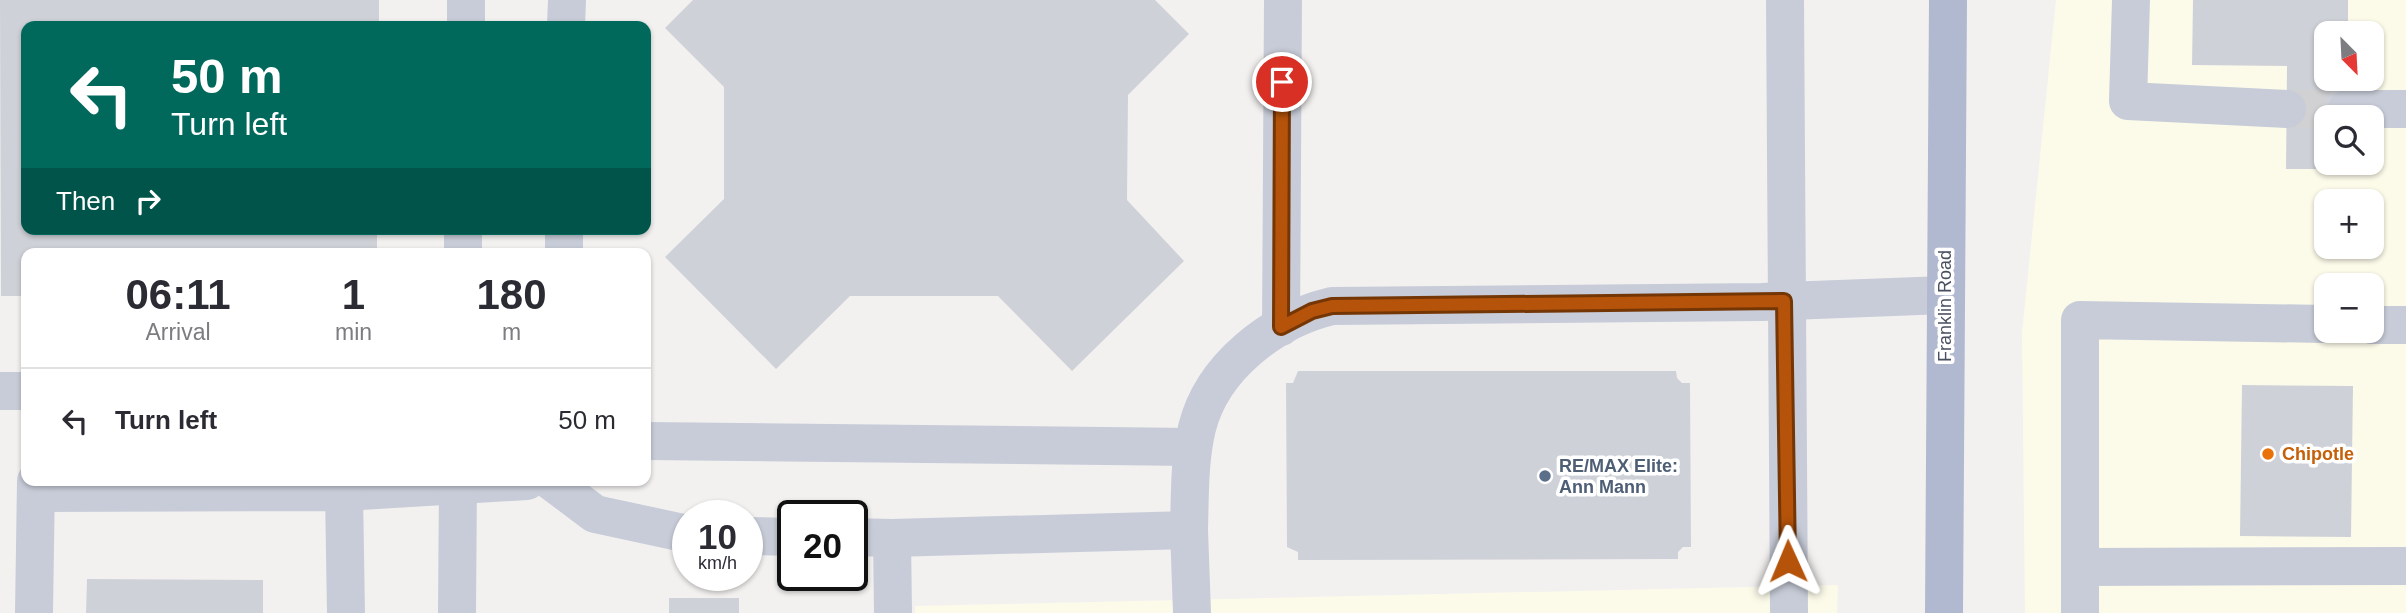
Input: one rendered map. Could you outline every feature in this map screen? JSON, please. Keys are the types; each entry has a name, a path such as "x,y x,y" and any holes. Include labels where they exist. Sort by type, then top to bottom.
{"main road":[{"name":"Franklin Road","path":"1944,613 1948,0"}],"street":[{"path":"466,0 466,21"},
{"path":"566,21 567,0"},
{"path":"1281,327 1283,0"},
{"path":"1785,0 1784,301 1789,613"},
{"path":"2131,0 2128,101 2287,109"},
{"path":"2384,109 2406,109"},
{"path":"1192,613 1189,530 1193,447 1198,425 1217,385 1252,346 1312,311 1332,306 1784,301 1945,295"},
{"path":"2080,613 2080,320 2314,324"},
{"path":"2384,325 2406,326"},
{"path":"0,391 21,391"},
{"path":"651,441 1193,447"},
{"path":"34,613 36,487 382,486"},
{"path":"457,613 458,486"},
{"path":"558,486 595,514 672,531"},
{"path":"344,487 346,613"},
{"path":"868,537 1189,530"},
{"path":"892,538 893,613"},
{"path":"2080,567 2406,566"}],"shaded area":[{"path":"2056,0 2406,0 2406,613 2025,613 2022,333"},
{"path":"1838,585 1837,613 915,613 915,606"}],"building":[{"path":"0,0 379,0 379,21 21,21 21,235 377,235 377,248 21,248 21,296 1,296"},
{"path":"693,0 1155,0 1189,34 1128,95 1127,200 1184,261 1072,371 998,296 850,296 776,369 665,257 724,199 724,87 665,28"},
{"path":"2193,0 2348,0 2348,21 2314,21 2314,91 2347,91 2347,105 2314,105 2314,169 2286,169 2287,66 2192,65"},
{"path":"1298,371 1676,371 1677,378 1682,383 1690,383 1691,547 1683,547 1678,552 1678,559 1298,560 1298,552 1287,547 1286,383 1293,383"},
{"path":"2242,385 2353,386 2351,537 2240,536"},
{"path":"87,579 263,580 263,613 86,613"},
{"path":"669,598 739,598 739,613 669,613"}],"tunnel":[{"path":"2287,109 2314,109"}],"place":[{"name":"Chipotle","path":"2268,454"},
{"name":"RE/MAX Elite: Ann Mann","path":"1545,476"}],"route":[{"path":"1282,82 1281,327 1312,311 1332,306 1784,301 1788,561"}]}
